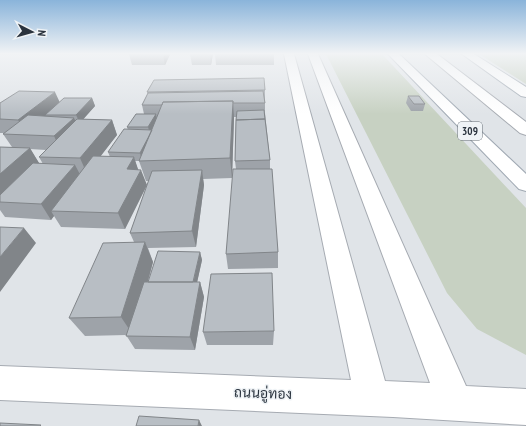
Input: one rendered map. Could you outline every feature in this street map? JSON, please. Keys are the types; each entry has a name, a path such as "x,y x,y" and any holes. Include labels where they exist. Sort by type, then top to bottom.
{"main road":[{"path":"294,74 372,398"},
{"path":"321,74 455,402"},
{"name":"309","path":"412,74 526,186"},
{"path":"455,74 526,130"},
{"path":"496,74 526,93"},
{"name":"ถนนอู่ทอง","path":"0,383 372,398 526,407"}],"green space":[{"path":"336,74 401,74 526,208 526,355 477,329 447,293"},
{"path":"510,74 526,74 526,84"}],"building":[{"path":"264,78 265,90 147,92 154,80"},
{"path":"19,91 55,92 18,120 0,119 0,103"},
{"path":"263,91 265,103 233,103 233,101 163,102 162,105 142,105 148,93"},
{"path":"408,96 419,96 425,104 414,104"},
{"path":"64,98 92,98 76,115 45,115"},
{"path":"233,101 230,158 139,161 163,102"},
{"path":"264,110 265,119 236,120 237,111"},
{"path":"136,114 156,114 148,127 127,127"},
{"path":"28,115 74,118 54,136 3,134"},
{"path":"77,119 112,120 80,158 39,157"},
{"path":"265,119 270,160 235,161 236,120"},
{"path":"124,129 152,130 140,153 108,152"},
{"path":"0,147 30,148 0,174"},
{"path":"93,156 134,157 127,169 141,170 118,213 51,211"},
{"path":"33,163 75,165 41,204 0,202 0,195"},
{"path":"233,169 272,169 278,252 226,254"},
{"path":"202,170 192,231 130,233 152,171"},
{"path":"0,227 24,228 0,257"},
{"path":"145,242 121,317 69,318 103,243"},
{"path":"158,251 200,252 193,282 148,282"},
{"path":"272,273 274,331 203,332 211,274"},
{"path":"144,282 200,282 190,337 126,336"},
{"path":"139,416 199,420 198,426 136,426"},
{"path":"0,423 41,425 0,426"}]}
